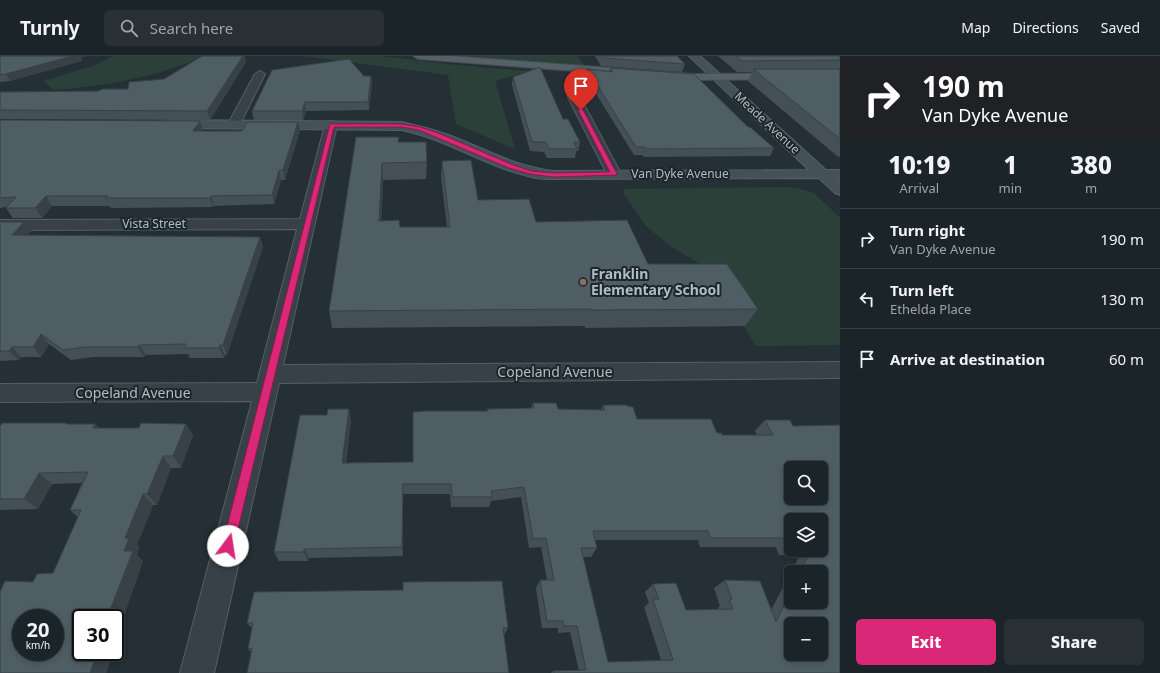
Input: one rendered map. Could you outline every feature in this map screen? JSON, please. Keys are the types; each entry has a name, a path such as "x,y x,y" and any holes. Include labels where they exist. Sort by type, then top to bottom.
{"main road":[{"path":"418,56 480,62 717,77 840,76"}],"street":[{"name":"Meade Avenue","path":"694,56 840,190"},
{"path":"234,124 260,74"},
{"path":"574,97 614,174"},
{"name":"Van Dyke Avenue","path":"156,124 401,126 420,128 511,166 530,172 553,175 840,174"},
{"path":"197,673 331,125"},
{"name":"Vista Street","path":"0,225 307,224"},
{"name":"Copeland Avenue","path":"0,393 268,383 840,370"}],"green space":[{"path":"113,56 201,56 187,63 161,72 108,84 54,90 43,81 93,66"},
{"path":"303,56 380,56 466,66 531,71 495,81 515,149 456,124 448,75"},
{"path":"448,56 577,56 585,66"},
{"path":"786,187 814,193 840,218 840,345 756,346 708,269 669,245 646,226 623,193 625,189"}],"building":[{"path":"0,56 72,56 0,75"},
{"path":"202,56 243,56 207,111 0,110 0,92 98,91 103,89 128,89 129,82 164,79"},
{"path":"602,56 677,56 685,64 603,58"},
{"path":"736,56 840,56 840,60 742,61"},
{"path":"349,59 363,76 371,76 368,102 305,102 302,111 252,111 272,70"},
{"path":"540,67 563,119 568,119 580,142 574,142 577,149 549,149 546,142 532,142 513,77"},
{"path":"610,68 694,74 748,127 750,127 774,148 647,149 645,147 636,147 587,69 613,72"},
{"path":"753,69 840,69 840,139"},
{"path":"0,120 200,121 193,131 242,131 247,122 298,122 283,170 279,170 272,195 211,196 210,198 105,198 108,196 46,196 35,208 6,208 16,197 0,198"},
{"path":"356,137 399,137 398,142 426,142 427,162 382,163 379,221 399,220 400,227 450,227 442,161 471,160 478,200 529,199 536,222 627,220 648,264 727,264 758,309 329,311"},
{"path":"0,222 24,222 12,235 260,237 223,345 220,345 219,348 185,348 186,344 139,345 138,347 85,347 63,350 41,334 33,347 12,347 9,351 0,351"},
{"path":"533,403 556,403 558,409 605,410 603,405 627,405 633,407 637,419 711,419 717,433 722,433 722,435 773,435 765,420 790,420 793,426 840,425 840,673 554,673 553,671 586,670 577,626 564,626 563,621 547,621 540,580 554,580 546,538 533,539 524,487 491,491 492,497 452,497 451,484 403,484 402,547 304,549 304,552 274,552 300,415 327,415 328,409 349,409 342,463 413,462 413,412 488,411 487,409 534,408","holes":["784,513 828,513 828,557 808,557 804,565 828,565 828,609 784,609 784,605 776,622 760,581 725,580 732,600 729,600 733,609 686,610 676,583 653,584 659,599 653,599 673,660 608,662 581,548 597,548 593,531 708,531 710,538 784,538"]},
{"path":"2,423 66,423 95,424 93,428 139,428 141,423 186,424 173,456 163,456 147,494 143,494 125,538 129,538 124,551 133,551 110,609 72,609 72,661 94,661 90,673 0,673 0,592 5,581 33,582 37,574 53,573 81,510 70,510 88,472 39,473 24,499 0,499 0,425"},
{"path":"502,581 508,628 503,628 509,673 247,673 252,648 248,649 253,623 247,623 254,592 403,590 403,582"}],"place":[{"name":"Franklin Elementary School","path":"583,282"}],"route":[{"path":"228,546 331,125 401,126 420,128 511,166 530,172 553,175 614,174 581,110"}]}
